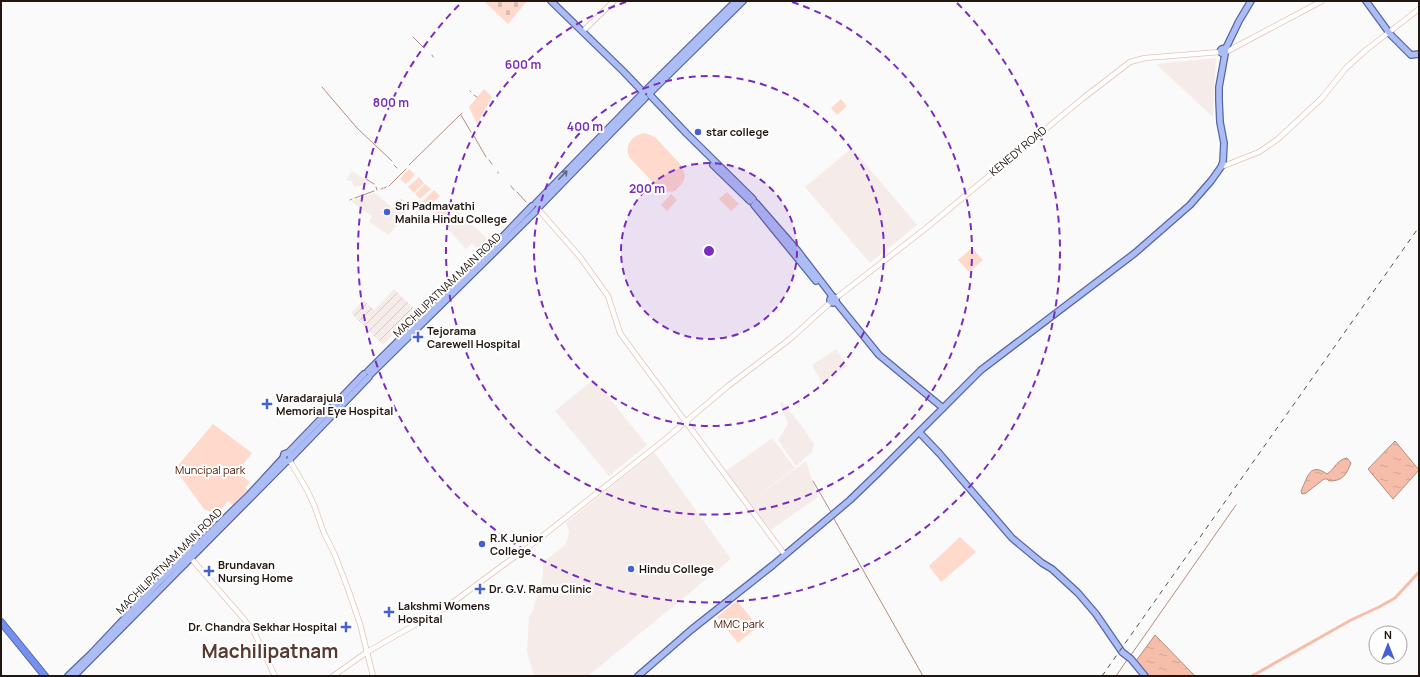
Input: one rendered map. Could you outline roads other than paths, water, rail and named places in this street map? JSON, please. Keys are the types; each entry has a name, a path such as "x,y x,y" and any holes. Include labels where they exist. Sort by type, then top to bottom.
{"highway":[{"path":"1,622 34,665 45,676"}],"main road":[{"path":"551,1 687,134 753,202 797,250 833,300 879,355 943,408"},
{"name":"MACHILIPATNAM MAIN ROAD","path":"68,676 189,556 221,529 368,374 490,250 536,207 736,1"},
{"name":"MACHILIPATNAM MAIN ROAD","path":"646,94 743,1"},
{"path":"638,676 691,630 785,555 875,477 980,370 1122,262 1190,205 1222,166 1224,143 1220,122 1219,87 1224,51 1247,1"},
{"path":"1224,51 1251,1"},
{"path":"1366,1 1389,32 1411,55 1419,54"},
{"path":"919,432 1012,538 1042,563 1052,569 1078,593 1096,614 1122,652 1145,676"},
{"name":"MACHILIPATNAM MAIN ROAD","path":"74,676 189,556"}],"street":[{"path":"583,31 614,1"},
{"path":"1224,51 1322,1"},
{"path":"1222,166 1259,152 1278,139 1322,98 1346,68 1366,50 1419,9"},
{"name":"KENEDY ROAD","path":"333,676 367,652 448,606 526,549 663,441 728,386 790,339 833,300 925,229 1082,98 1130,62 1145,58 1224,51"},
{"path":"536,207 593,274 610,300 620,333 785,555"},
{"path":"288,458 307,490 336,559 360,624 373,676"},
{"path":"189,556 237,610 258,639 275,676"}],"water":[{"path":"1395,441 1419,470 1393,499 1368,469"},
{"path":"1347,458 1351,463 1341,478 1334,481 1324,479 1306,493 1302,494 1301,491 1310,472 1317,469 1327,474 1340,461"},
{"path":"1155,635 1195,676 1149,676 1136,661"}],"waterway":[{"path":"413,37 424,48"},
{"path":"322,87 357,128 392,161"},
{"path":"409,165 462,113"},
{"path":"461,115 471,132"},
{"path":"474,136 486,157"},
{"path":"489,160 492,164"},
{"path":"394,165 397,168"},
{"path":"389,186 406,169"},
{"path":"366,179 374,184"},
{"path":"511,186 514,190"},
{"path":"355,198 374,191"},
{"path":"517,192 526,202"},
{"path":"813,481 831,512"},
{"path":"1131,655 1236,505"},
{"path":"833,517 923,676"},
{"path":"1252,676 1351,620 1395,598 1419,572"},
{"path":"1116,676 1127,660"}],"railway":[{"path":"1102,676 1419,227"}],"place":[{"name":"star college","path":"698,132"},
{"name":"Sri Padmavathi Mahila Hindu College","path":"387,212"},
{"name":"Tejorama Carewell Hospital","path":"418,337"},
{"name":"Varadarajula Memorial Eye Hospital","path":"267,404"},
{"name":"R.K Junior College","path":"482,544"},
{"name":"Hindu College","path":"631,569"},
{"name":"Brundavan Nursing Home","path":"209,571"},
{"name":"Dr. G.V. Ramu Clinic","path":"480,589"},
{"name":"Lakshmi Womens Hospital","path":"389,612"},
{"name":"Dr. Chandra Sekhar Hospital","path":"346,627"}],"district":[{"name":"Machilipatnam","path":"270,651"}],"park label":[{"name":"Muncipal park","path":"210,470"},
{"name":"MMC park","path":"739,624"}]}
